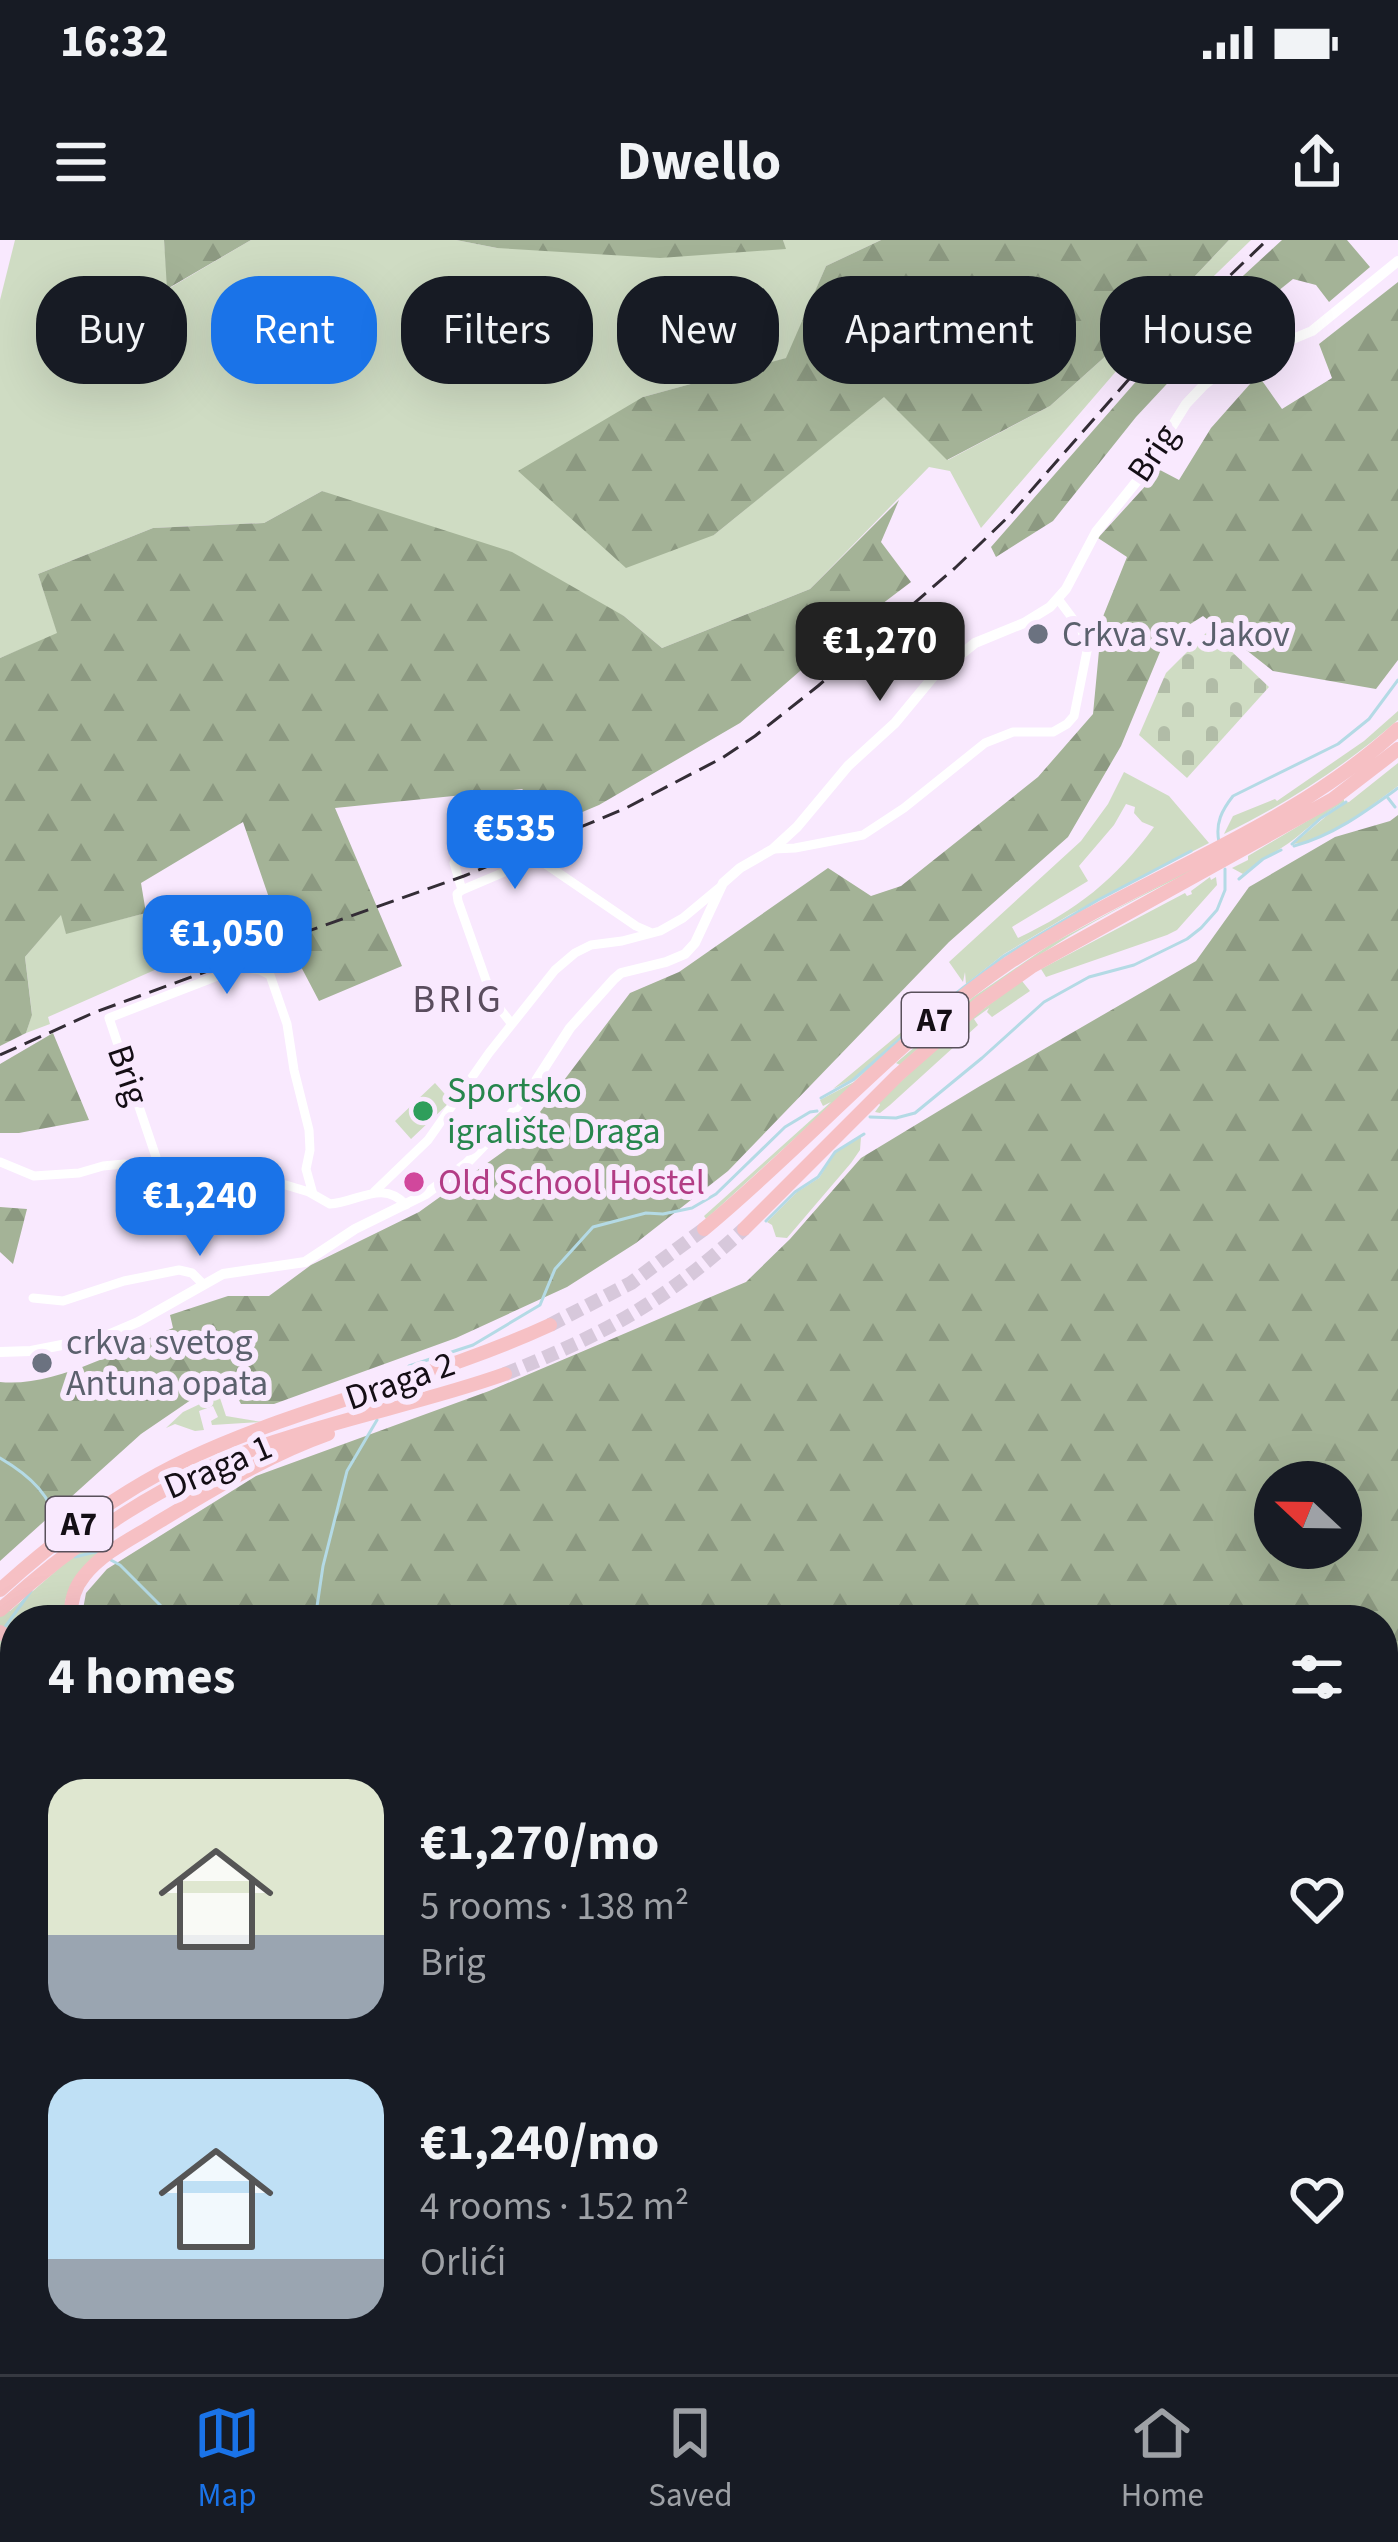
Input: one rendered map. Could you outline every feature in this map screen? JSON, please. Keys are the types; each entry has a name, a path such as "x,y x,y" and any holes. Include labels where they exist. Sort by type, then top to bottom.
{"highway":[{"name":"A7","path":"1240,844 1398,729"},
{"name":"A7","path":"744,1229 898,1075 980,1003 1202,864 1333,799 1398,748"},
{"name":"A7","path":"704,1228 922,1030 985,981 1086,916 1202,864"},
{"name":"Draga 2","path":"164,1468 550,1325"},
{"name":"A7","path":"400,1409 505,1374"},
{"path":"72,1605 84,1575 111,1552 229,1480 305,1442 400,1409"},
{"name":"Draga 1","path":"7,1605 92,1533 163,1490 260,1447 400,1409"},
{"path":"0,1580 71,1521 164,1468"},
{"name":"Draga 1","path":"0,1590 74,1527 164,1468"}],"street":[{"name":"Brig","path":"374,1192 428,1139 555,970 591,945 672,926 740,868 773,849 933,677 975,643 1040,615 1058,598 1096,532 1204,385 1228,366 1312,331 1398,261"},
{"name":"Brig","path":"773,849 863,835 985,743 1012,732 1053,732 1067,724 1074,716 1087,651 1082,631 1058,598"},
{"path":"511,1024 493,1000 458,901 462,890 528,862 544,863 652,933"},
{"path":"454,863 462,890"},
{"name":"Brig","path":"0,1162 34,1176 80,1173 112,1164 155,1169 201,1186 259,1180 336,1204 374,1192 392,1193 406,1205 467,1163 496,1132 570,1028 621,973 665,962 690,949 719,889"},
{"name":"Brig","path":"155,1169 156,1157 109,1018 229,971 250,968 270,975 287,1024 309,1130 305,1169 313,1194"},
{"path":"0,1352 31,1351 103,1336 238,1271 305,1262 356,1229 406,1205"},
{"path":"33,1298 63,1300 179,1270 192,1273 203,1284"}],"green space":[{"path":"15,240 164,240 167,276 36,276 36,384 187,384 187,278 251,240 456,240 497,248 785,248 783,240 881,240 826,266 822,276 803,276 803,320 787,358 779,360 779,276 617,276 617,384 691,384 643,397 714,535 884,396 948,460 1050,406 1100,361 1100,384 1105,384 981,528 950,471 929,467 810,589 662,648 624,616 322,491 264,523 153,528 38,574 58,634 0,658 0,300"},
{"path":"164,240 251,240 187,277 166,276"},
{"path":"456,240 783,240 786,249 660,258 497,248"},
{"path":"881,240 1229,240 1195,276 1100,276 1100,361 1076,383 1076,276 822,276 826,266"},
{"path":"1229,240 1251,240 1214,276 1195,276"},
{"path":"1282,240 1347,240 1370,267 1329,302 1316,285 1295,276 1243,276"},
{"path":"1398,282 1398,660 1376,689 1273,671 1203,616 1165,640 1121,746 1068,837 949,942 728,1171 636,1243 567,1287 456,1338 274,1404 241,1404 226,1376 141,1434 0,1561 0,1382 42,1379 88,1365 173,1328 170,1315 228,1296 269,1296 311,1265 419,1212 518,1141 630,993 679,972 828,868 871,896 901,886 1038,777 1093,714 1102,619 1127,557 1098,538 1160,470 1179,480 1211,428 1250,384 1264,384 1282,409 1332,378 1319,344"},
{"path":"803,319 803,384 1075,384 1050,406 947,460 884,397 714,535 626,568 518,471 643,397 691,384 779,384 779,360 786,358"},
{"path":"1134,384 1167,384 1053,521 996,557 991,547"},
{"path":"322,491 512,552 624,616 662,648 810,589 899,500 881,542 911,582 740,723 599,805 561,821 522,789 335,808 402,966 319,1001 277,921 243,822 141,883 146,913 66,934 61,915 25,957 32,1015 26,1033 0,1046 0,658 57,633 38,574 153,528 264,523"},
{"path":"1209,630 1269,687 1187,778 1139,735 1166,673"},
{"path":"1398,711 1398,720 1336,768 1224,834 1233,816 1277,801 1364,741"},
{"path":"1398,763 1398,786 1348,822 1293,844 1342,803 1243,874 1232,868 1344,799 1349,802"},
{"path":"1124,772 1169,796 1209,843 1071,914 1004,954 966,984 965,972 963,982 949,962 1081,841","holes":["1126,804 1135,807 1142,822 1154,827 1125,863 1077,905 1018,938 1012,927 1088,881 1079,866"]},
{"path":"1398,815 1398,1605 84,1605 86,1593 107,1569 256,1476 489,1391 746,1282 861,1158 1196,961 1249,887 1335,837"},
{"path":"1263,830 1253,840 1071,935 982,996 900,1065 896,1063 972,998 1051,944"},
{"path":"1216,877 1217,885 1177,930 1046,977 1041,969 1185,893 1192,894"},
{"path":"62,913 66,933 146,913 157,969 48,1017 50,1024 26,1033 32,1014 25,957"},
{"path":"1022,981 1030,991 992,1017 989,1008 974,1019 978,1025 890,1105 875,1112 930,1054 984,1009"},
{"path":"934,1005 898,1040 937,1010 706,1219 831,1102 823,1106 820,1100 854,1082 880,1056 833,1089"},
{"path":"53,1033 89,1120 0,1133 0,1064"},
{"name":"Sportsko igralište Draga","path":"435,1083 451,1101 411,1139 395,1121"},
{"path":"861,1137 860,1150 851,1163 787,1238 776,1237 767,1222 819,1178 835,1152"},
{"path":"0,1207 27,1209 13,1264 0,1252"},
{"path":"219,1395 226,1416 262,1422 212,1425 218,1417 213,1406 199,1411 204,1430 175,1424 166,1428 183,1412"},
{"path":"95,1540 115,1542 70,1587 65,1605 17,1605"}],"waterway":[{"path":"1219,842 1220,817 1233,796 1338,744 1369,719 1398,680"},
{"path":"1294,846 1336,829 1398,788"},
{"path":"1388,798 1395,807"},
{"path":"1292,844 1346,802"},
{"path":"1239,879 1281,850"},
{"path":"821,1098 853,1080 1004,956 1191,851"},
{"path":"870,1117 915,1113 1044,1002 1089,977 1134,965 1187,939 1217,910 1225,890 1225,869"},
{"path":"403,1375 409,1366 473,1345 540,1305 555,1269 593,1227 646,1213 692,1208 716,1194 785,1127 817,1111"},
{"path":"766,1221 818,1177 835,1152 864,1134"},
{"path":"317,1605 347,1471 377,1420"},
{"path":"0,1458 39,1488 60,1532"},
{"path":"75,1557 100,1555"},
{"path":"109,1559 160,1605"},
{"path":"21,1605 31,1591"}],"tunnel":[{"path":"550,1325 631,1283 704,1229"},
{"path":"505,1374 632,1314 688,1277 744,1229"}],"railway":[{"path":"0,1055 93,1013 464,876 626,808 722,758 818,686 955,568 1007,518 1165,338 1267,240"}],"place":[{"name":"Crkva sv. Jakov","path":"1038,634"},
{"name":"Sportsko igralište Draga","path":"423,1111"},
{"name":"Old School Hostel","path":"414,1182"},
{"name":"crkva svetog Antuna opata","path":"42,1363"}],"district":[{"name":"BRIG","path":"458,1000"}]}
